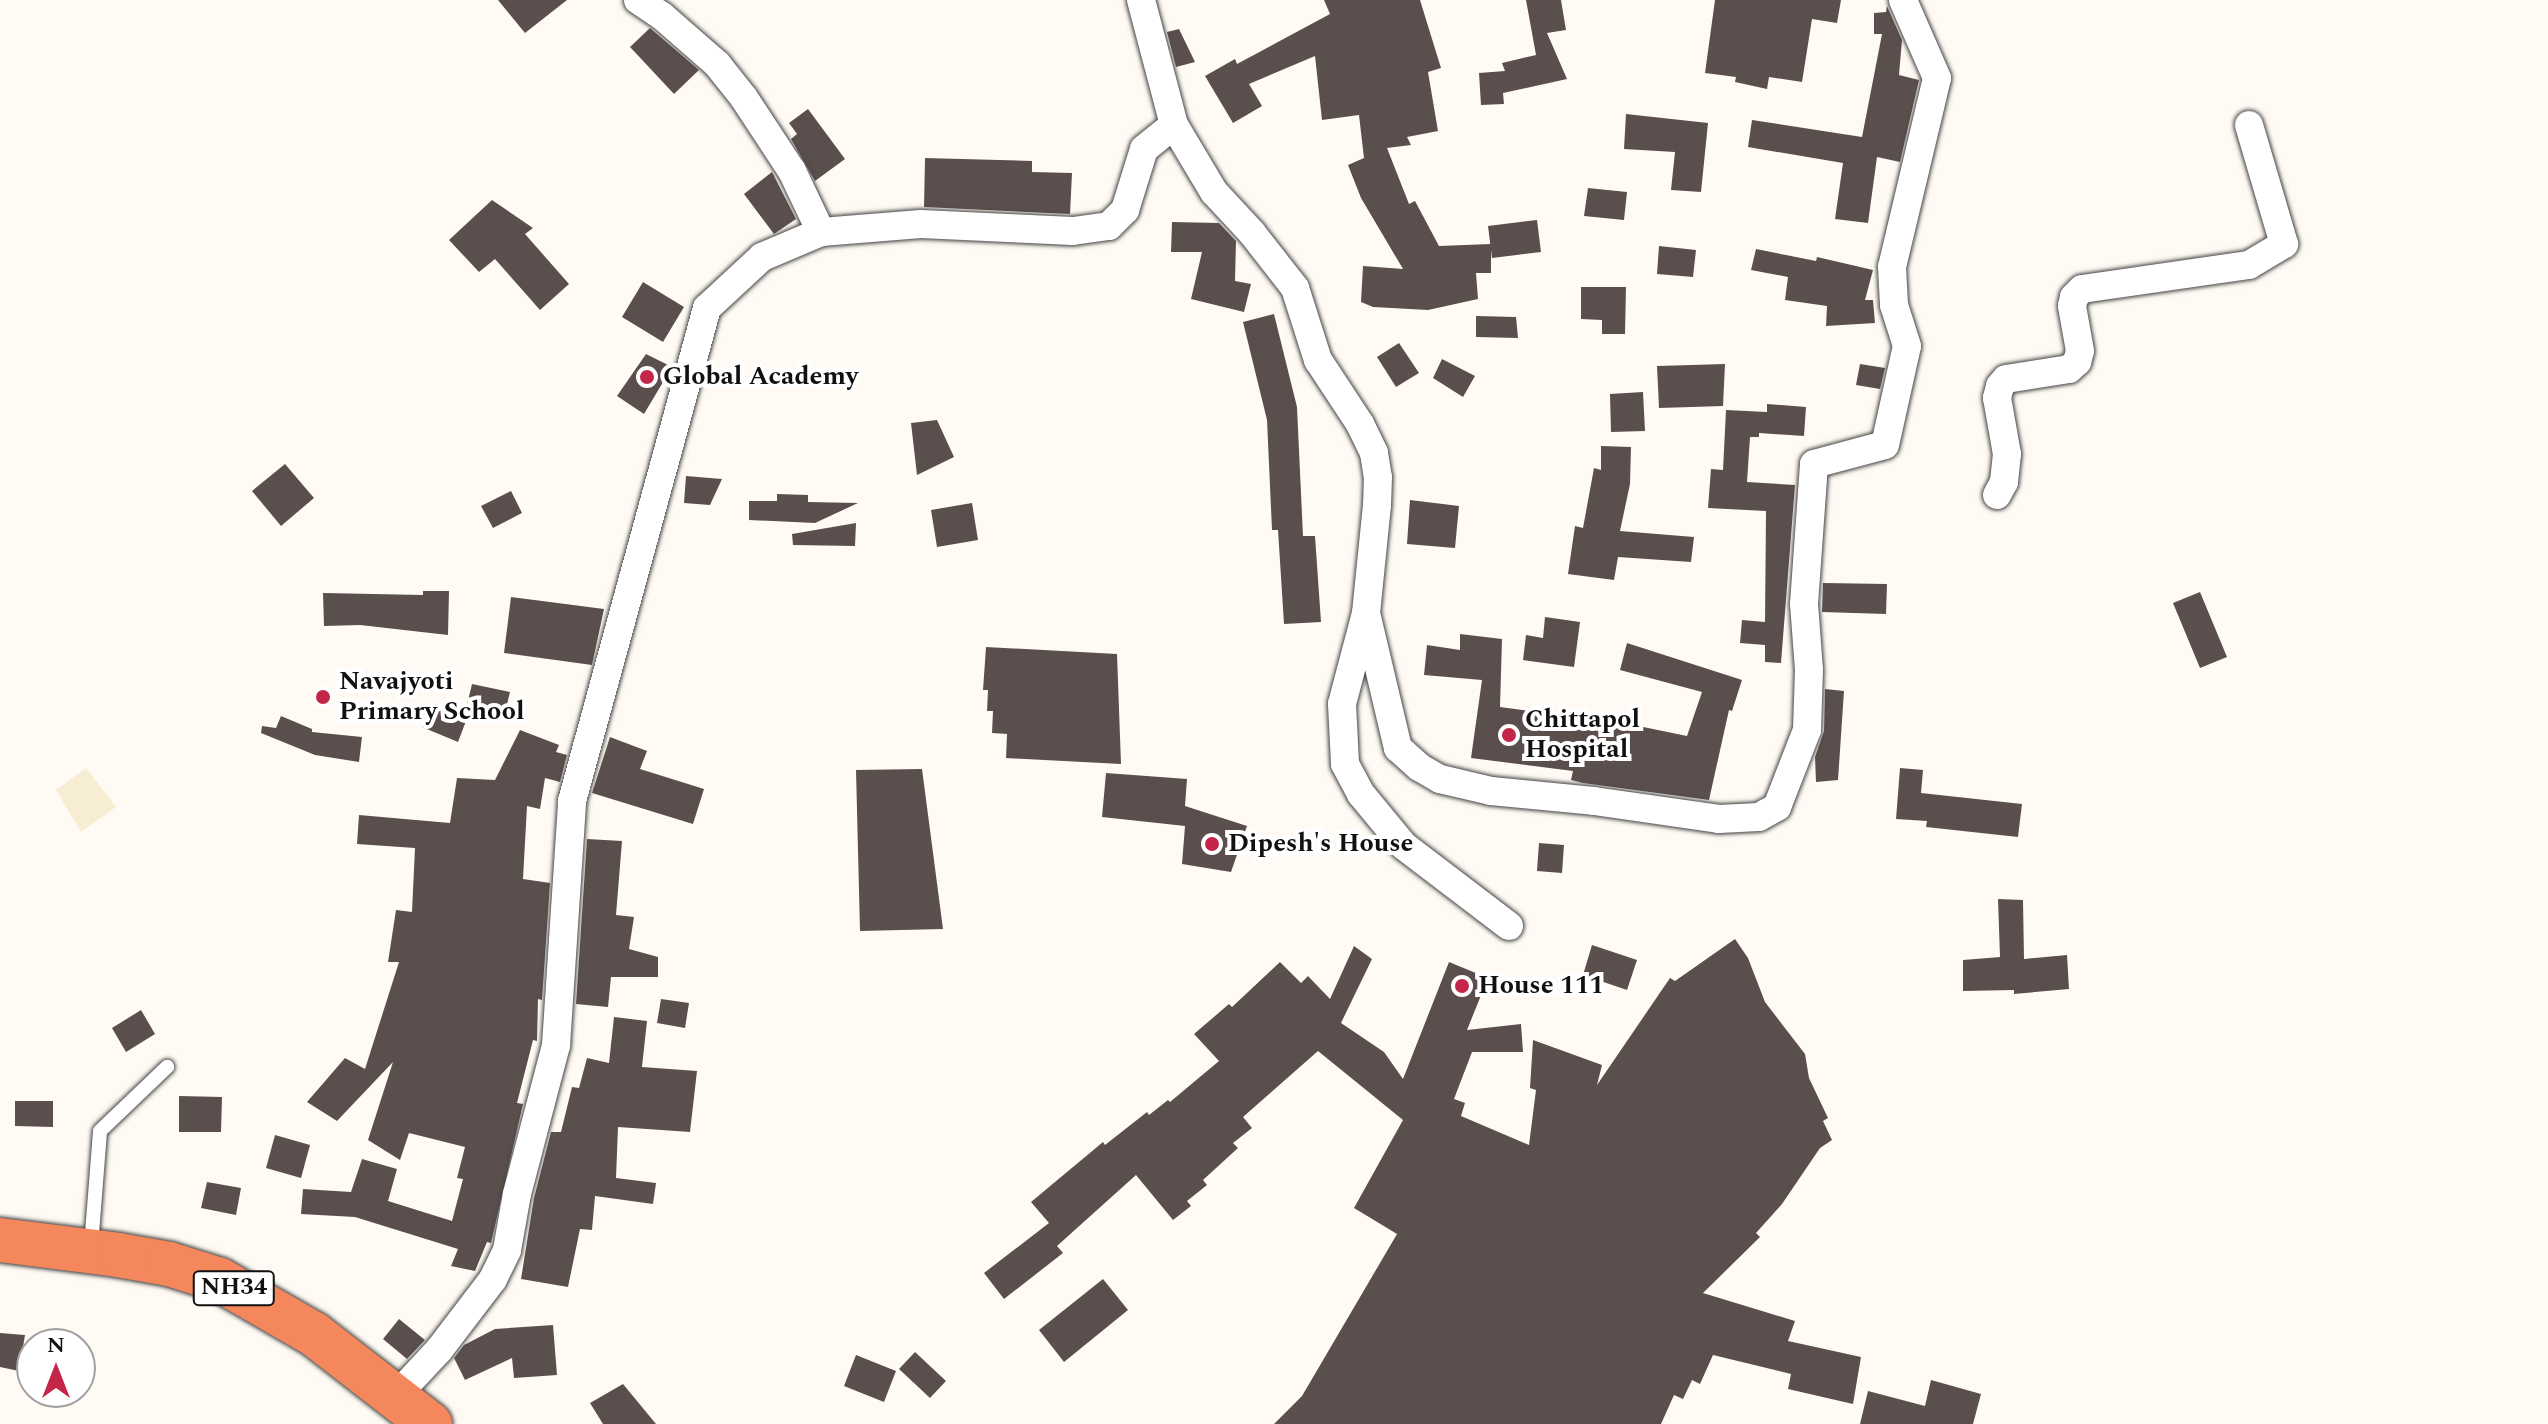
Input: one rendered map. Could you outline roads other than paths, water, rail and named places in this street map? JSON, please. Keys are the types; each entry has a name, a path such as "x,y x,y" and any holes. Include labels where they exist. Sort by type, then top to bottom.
{"highway":[{"name":"NH34","path":"0,1240 169,1264 220,1280 314,1334 397,1395 430,1424"}],"street":[{"path":"638,0 662,16 717,64 744,98 792,171 821,232"},
{"path":"1141,0 1174,125 1214,192 1252,233 1295,288 1318,360 1360,424 1374,453 1378,477 1377,505 1366,613 1342,704 1345,764 1361,794 1404,846 1509,926"},
{"path":"1366,613 1398,748 1419,767 1440,779 1491,791 1594,801 1719,819 1759,817 1777,807 1807,730 1809,670 1804,604 1814,464 1885,445 1907,346 1894,305 1892,267 1937,78 1903,0"},
{"path":"397,1395 439,1350 484,1291 507,1250 517,1194 556,1045 572,801 707,308 762,257 821,232 921,224 1073,231 1109,226 1125,210 1144,149 1174,125"},
{"path":"1997,495 2004,482 2007,454 1997,398 2000,386 2006,379 2069,369 2077,362 2080,351 2072,306 2074,297 2082,289 2249,265 2284,244 2249,125"}],"lane":[{"path":"91,1251 100,1131 167,1067"}],"place":[{"name":"Global Academy","path":"647,377"},
{"name":"Navajyoti Primary School","path":"323,697"},
{"name":"Chittapol Hospital","path":"1509,735"},
{"name":"Dipesh's House","path":"1212,844"},
{"name":"House 111","path":"1462,986"}]}
